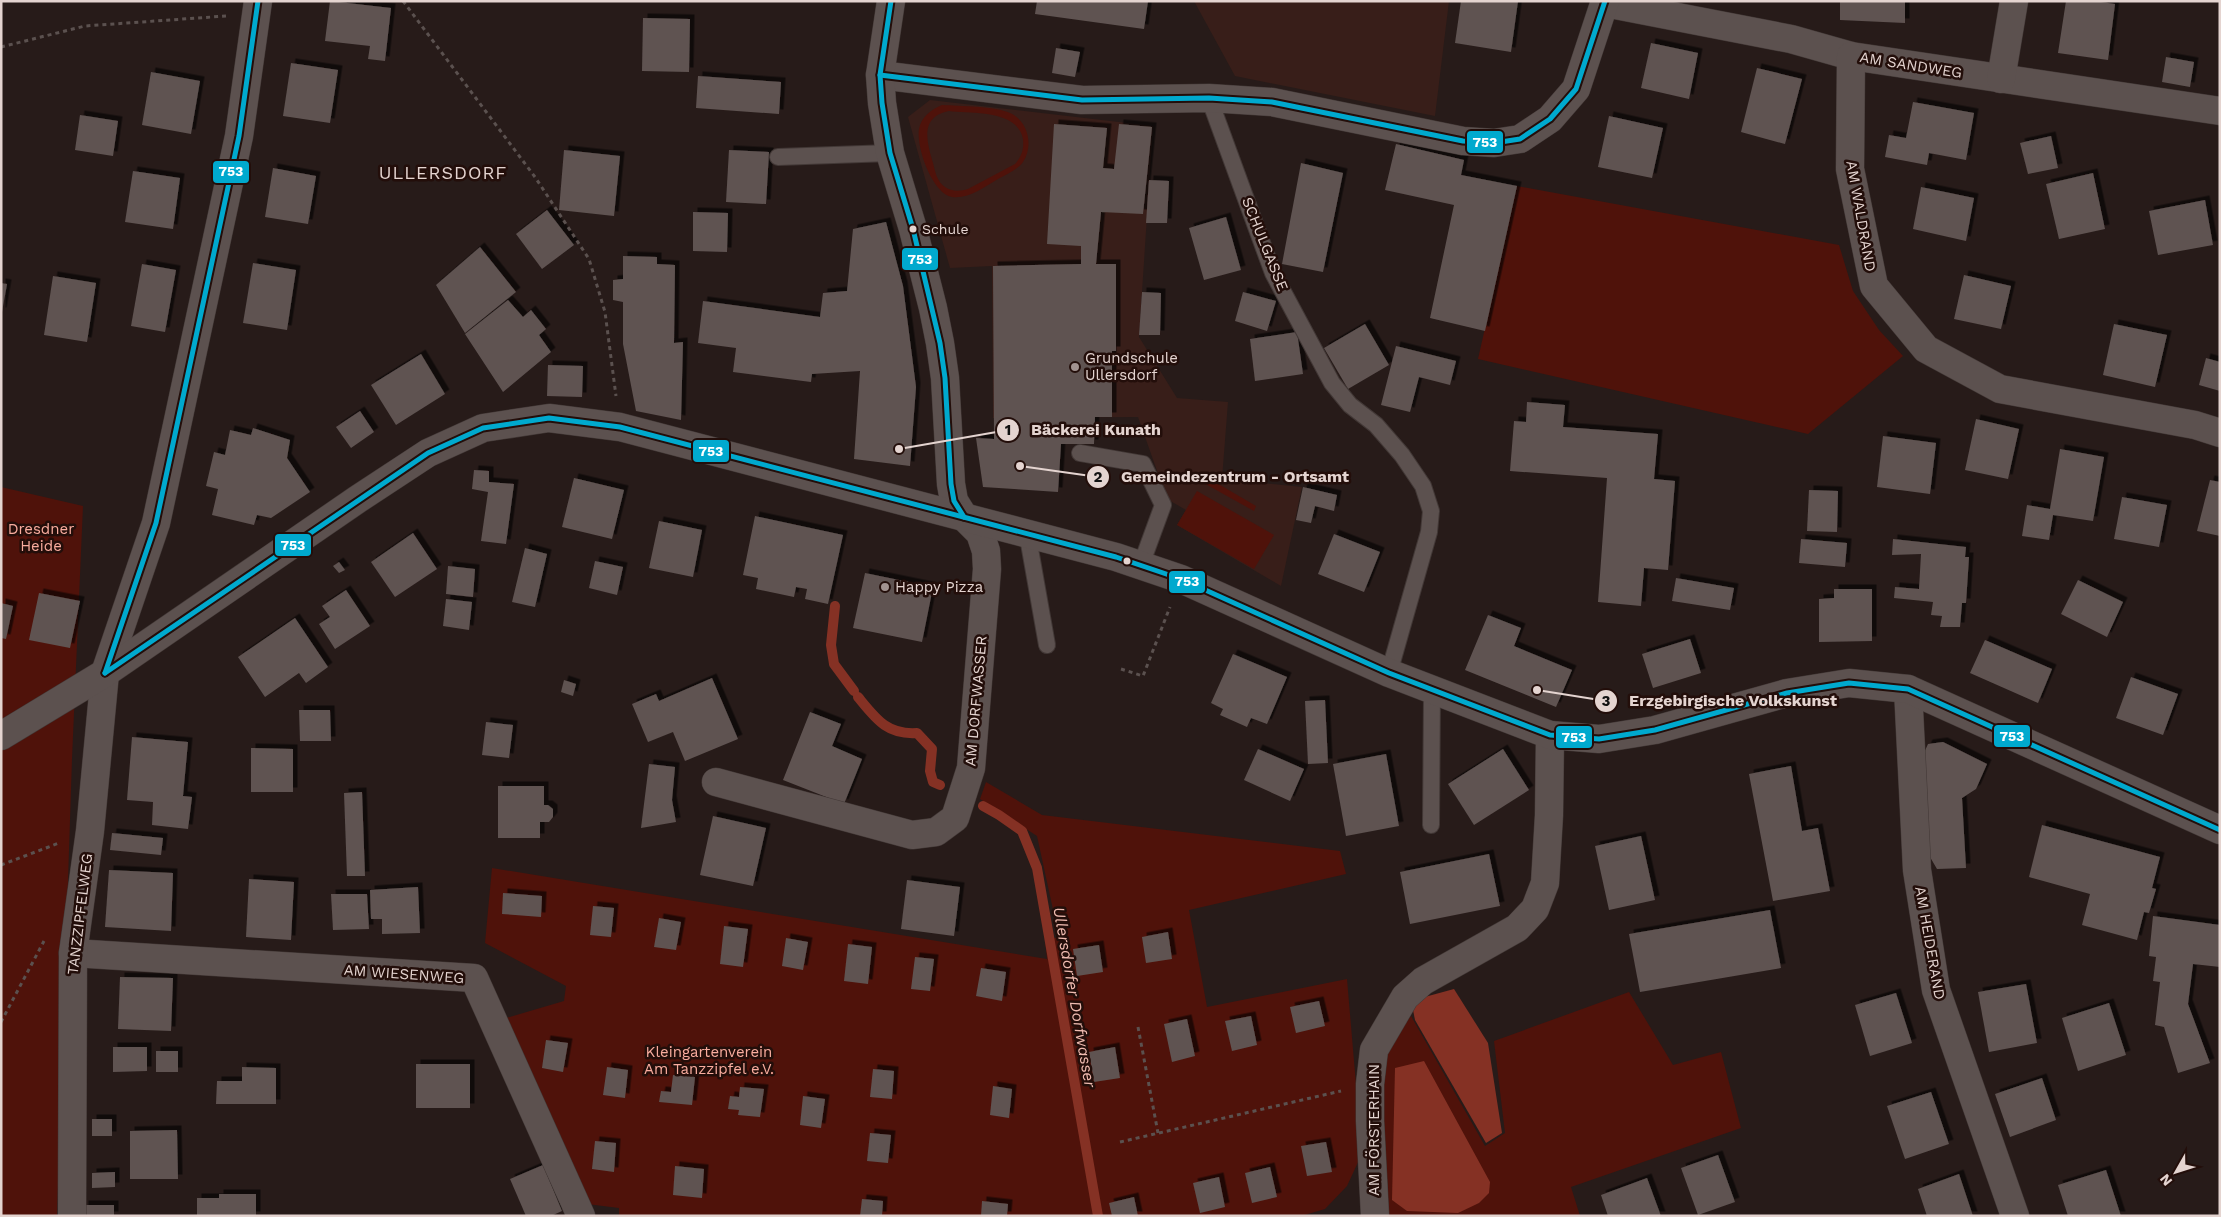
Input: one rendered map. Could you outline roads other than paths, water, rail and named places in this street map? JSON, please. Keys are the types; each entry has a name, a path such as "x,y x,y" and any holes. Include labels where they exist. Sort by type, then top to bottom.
{"street":[{"path":"892,1 880,75 890,153 933,308 945,378 951,484 954,501 964,518"},
{"path":"2001,79 2014,1"},
{"path":"880,75 1082,100 1209,98 1272,102 1463,141 1494,143 1520,139 1550,119 1576,89 1605,2"},
{"name":"AM SANDWEG","path":"1605,2 1790,39 1851,56 2220,112"},
{"name":"TANZZIPFELWEG","path":"72,1216 73,953 90,831 105,673 156,523 239,136 257,8"},
{"name":"AM WALDRAND","path":"1851,56 1850,169 1874,286 1926,350 2000,389 2195,425 2220,433"},
{"path":"1,736 105,673 358,498 428,453 483,428 549,418 620,427 964,518 1028,532 1141,566 1181,579 1389,673 1550,735 1599,739 1654,730 1787,694 1849,683 1908,689 2220,830"},
{"name":"AM DORFWASSER","path":"716,782 912,835 936,832 955,818 971,768 987,569 986,551 980,533 964,518"},
{"name":"AM HEIDERAND","path":"1908,689 1917,870 1936,990 2015,1216"},
{"name":"AM FÖRSTERHAIN","path":"1371,1215 1370,1084 1374,1050 1405,997 1423,981 1517,928 1535,909 1545,883 1549,815 1550,735"},
{"name":"AM WIESENWEG","path":"73,953 474,978 582,1216"}],"lane":[{"name":"SCHULGASSE","path":"1209,98 1273,273 1314,350 1332,383 1344,398 1376,425 1402,455 1423,486 1432,511 1429,532 1389,673"},
{"path":"778,157 890,153"},
{"path":"1080,453 1143,464 1163,505 1141,566"},
{"path":"1028,532 1047,645"},
{"path":"1431,825 1432,690"}],"waterway":[{"name":"Ullersdorfer Dorfwasser","path":"835,606 831,645 834,664 854,691"},
{"name":"Ullersdorfer Dorfwasser","path":"858,697 883,724 898,731 917,733 932,749 930,771 933,782 940,785"},
{"name":"Ullersdorfer Dorfwasser","path":"983,806 1022,831 1037,868 1098,1216"}],"place":[{"name":"Schule","path":"913,229"},
{"name":"Grundschule Ullersdorf","path":"1075,367"},
{"name":"Bäckerei Kunath","path":"899,449"},
{"name":"Gemeindezentrum - Ortsamt","path":"1020,466"},
{"name":"Happy Pizza","path":"885,587"},
{"name":"Erzgebirgische Volkskunst","path":"1537,690"}],"district":[{"name":"ULLERSDORF","path":"443,173"}],"park label":[{"name":"Dresdner Heide","path":"41,538"},
{"name":"Kleingartenverein Am Tanzzipfel e.V.","path":"709,1060"}]}
